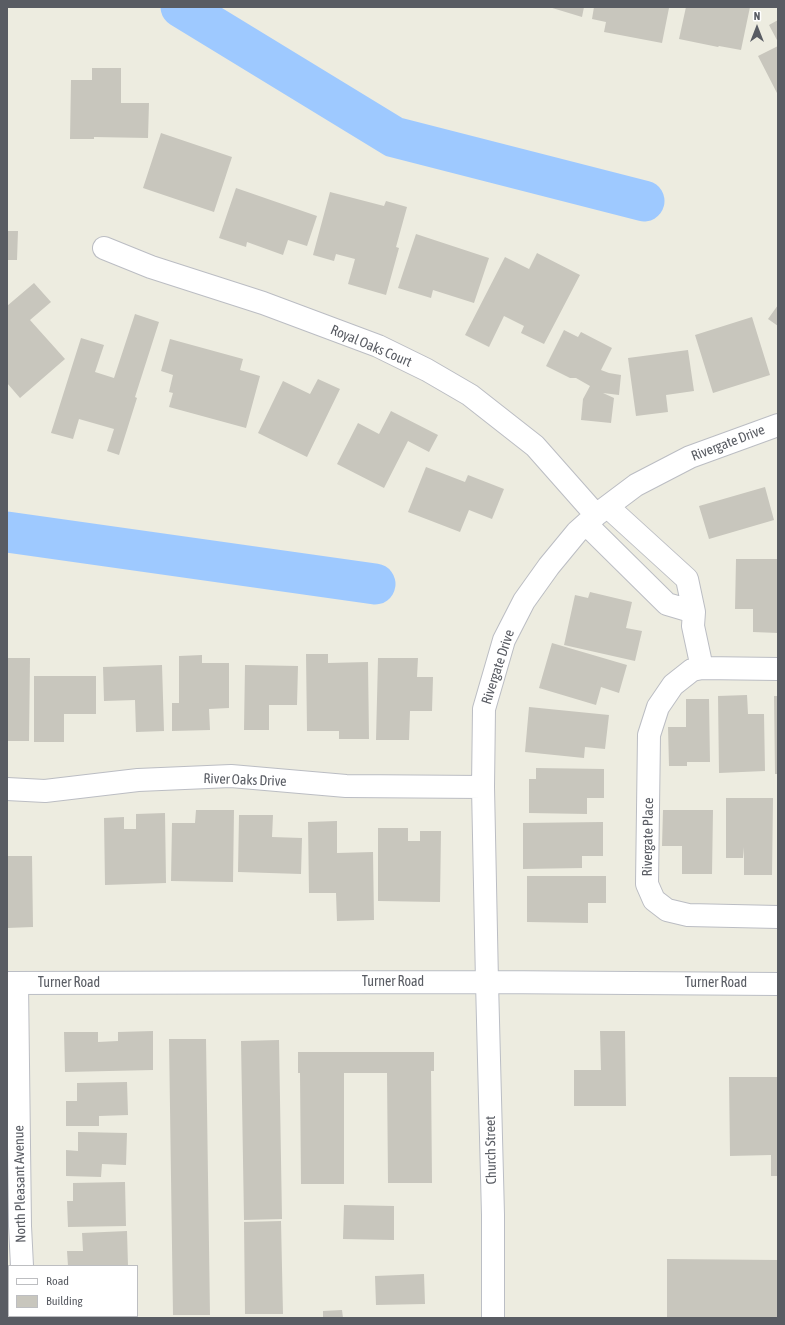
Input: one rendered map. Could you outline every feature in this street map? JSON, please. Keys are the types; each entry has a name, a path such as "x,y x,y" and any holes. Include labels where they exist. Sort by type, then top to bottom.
{"street":[{"name":"Royal Oaks Court","path":"104,248 151,267 263,303 378,346 427,370 470,395 535,446 597,515"},
{"name":"Rivergate Drive","path":"487,982 483,786 484,708 504,640 524,601 549,566 577,532 636,485 690,457 778,424"},
{"path":"597,515 667,604 694,612"},
{"path":"597,515 687,579 694,612 693,626 702,668"},
{"name":"Rivergate Place","path":"778,669 702,668 692,670 673,685 658,707 649,735 647,884 654,900 667,910 674,912 688,915 778,916"},
{"name":"River Oaks Drive","path":"7,789 45,791 138,780 231,776 346,786 483,786"},
{"name":"Turner Road","path":"12,983 487,982 778,984"},
{"name":"Church Street","path":"487,982 493,1216 493,1318"},
{"name":"North Pleasant Avenue","path":"12,983 14,1226 22,1265"}],"building":[{"path":"549,7 584,7 582,17"},
{"path":"594,7 669,8 662,43 604,32 606,22 592,19"},
{"path":"686,7 750,7 741,50 679,39"},
{"path":"778,20 778,42 769,25"},
{"path":"778,46 778,95 758,56"},
{"path":"92,68 121,68 121,103 149,103 148,138 94,137 94,139 70,139 71,80 92,80"},
{"path":"161,133 232,157 214,212 143,188"},
{"path":"236,188 317,216 307,246 288,240 283,255 247,242 246,247 219,238"},
{"path":"330,192 384,206 386,201 407,207 396,247 399,248 386,295 348,284 355,259 336,254 334,261 313,255"},
{"path":"7,231 18,231 17,260 7,260"},
{"path":"416,234 489,258 474,303 433,290 431,298 398,288"},
{"path":"537,253 580,275 544,344 521,333 524,326 504,316 489,347 465,335 505,257 529,269"},
{"path":"34,283 51,302 30,320 65,359 20,398 7,383 7,306"},
{"path":"778,305 778,326 768,319"},
{"path":"135,314 159,322 135,397 137,398 119,455 107,451 114,429 79,419 73,439 51,433 81,338 104,345 95,372 114,378"},
{"path":"752,317 770,375 713,393 695,335"},
{"path":"564,330 578,337 581,332 612,348 601,370 621,375 619,395 603,393 614,398 611,423 581,420 583,399 590,386 576,378 570,378 546,366"},
{"path":"170,339 243,359 240,370 260,376 246,428 169,407 173,393 169,392 173,375 161,371"},
{"path":"688,350 694,391 666,395 668,412 636,416 628,358"},
{"path":"318,379 340,389 307,457 258,433 283,381 310,394"},
{"path":"391,411 438,435 429,452 408,441 384,488 337,464 358,423 379,434"},
{"path":"426,467 465,482 468,475 504,489 492,519 469,510 460,532 408,512"},
{"path":"765,487 774,520 709,539 699,506"},
{"path":"736,559 778,559 778,633 753,632 753,609 735,609"},
{"path":"590,592 632,602 626,628 642,631 635,661 564,645 575,595 588,598"},
{"path":"552,643 627,665 619,693 601,687 596,705 539,688"},
{"path":"306,654 328,654 328,663 368,662 369,739 339,739 339,731 307,731"},
{"path":"202,655 202,663 229,663 229,708 209,709 210,730 172,731 172,703 179,703 179,656"},
{"path":"7,658 30,658 29,741 7,741"},
{"path":"378,658 418,658 417,677 433,677 432,711 410,711 409,740 376,740"},
{"path":"162,665 164,731 136,732 135,700 104,701 103,667"},
{"path":"245,665 298,666 297,705 269,705 269,730 244,730"},
{"path":"34,676 96,676 96,714 64,714 64,742 34,742"},
{"path":"747,695 748,714 764,714 765,771 719,773 718,696"},
{"path":"774,696 778,696 778,774 775,774"},
{"path":"686,699 709,699 710,762 687,762 687,766 669,766 668,727 686,727"},
{"path":"529,707 609,715 605,749 585,747 584,758 525,752"},
{"path":"536,768 604,769 604,798 587,798 587,814 529,813 529,779 536,779"},
{"path":"726,798 773,798 772,875 744,875 744,847 743,858 726,858"},
{"path":"196,810 234,810 233,882 171,881 172,823 195,823"},
{"path":"663,810 713,810 712,874 682,874 682,846 662,846"},
{"path":"165,813 166,883 105,885 104,818 124,817 124,829 136,829 136,814"},
{"path":"239,815 273,815 272,837 302,838 301,874 238,872"},
{"path":"337,821 337,853 373,852 374,920 337,921 336,893 309,893 308,822"},
{"path":"603,822 603,856 582,856 582,868 523,869 523,823"},
{"path":"378,828 408,828 408,841 420,841 420,831 441,831 440,902 378,901"},
{"path":"7,856 32,856 33,927 7,928"},
{"path":"527,876 606,876 606,903 588,903 588,923 527,922"},
{"path":"153,1031 153,1070 65,1072 64,1032 98,1032 98,1042 118,1041 118,1032"},
{"path":"600,1031 625,1031 626,1106 574,1106 574,1070 601,1070"},
{"path":"169,1039 206,1039 210,1315 173,1315"},
{"path":"279,1040 282,1219 244,1220 241,1041"},
{"path":"298,1052 434,1052 434,1071 431,1071 432,1183 388,1183 387,1073 344,1073 344,1184 301,1184 300,1073 298,1073"},
{"path":"729,1077 778,1077 778,1176 771,1176 771,1155 730,1156"},
{"path":"127,1082 128,1115 99,1116 99,1126 66,1126 66,1101 77,1101 77,1083"},
{"path":"78,1132 127,1133 126,1165 102,1164 101,1177 66,1176 66,1150 78,1151"},
{"path":"125,1182 126,1226 68,1227 67,1201 73,1201 73,1183"},
{"path":"344,1205 394,1206 394,1240 343,1239"},
{"path":"281,1221 283,1314 245,1314 244,1222"},
{"path":"127,1231 128,1265 68,1265 67,1251 83,1251 82,1233"},
{"path":"667,1259 778,1260 778,1318 607,1318 667,1317"},
{"path":"424,1274 425,1304 376,1305 375,1276"},
{"path":"342,1310 343,1318 323,1318 323,1311"},
{"path":"68,1317 102,1317 102,1318"}],"waterway":[{"path":"181,7 394,137 644,201"},
{"path":"7,532 375,584"}]}
